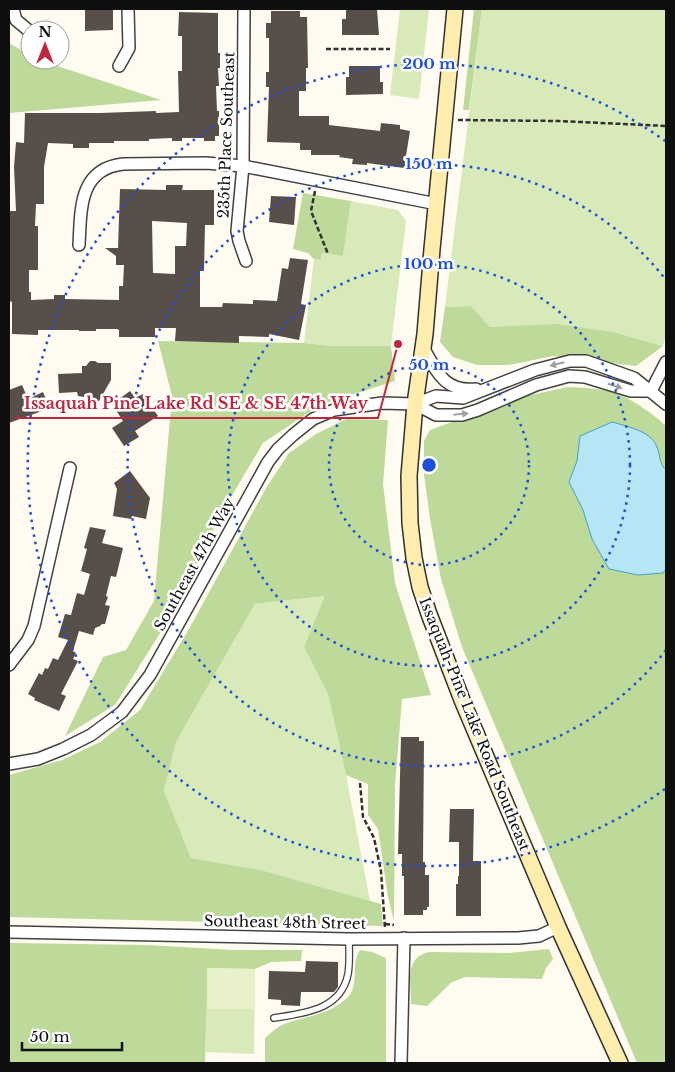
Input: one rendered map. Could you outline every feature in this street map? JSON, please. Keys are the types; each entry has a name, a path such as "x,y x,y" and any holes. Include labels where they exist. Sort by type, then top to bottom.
{"main road":[{"name":"Issaquah-Pine Lake Road Southeast","path":"455,9 423,347 415,404 409,476 410,524 420,587 428,614 558,928 620,1063"}],"street":[{"path":"13,9 16,20 20,23"},
{"path":"119,66 129,48 128,9"},
{"name":"235th Place Southeast","path":"244,9 243,166 237,231 238,241 246,261"},
{"path":"79,246 83,197 91,180 103,170 114,165 206,163 243,166 437,204"},
{"path":"423,347 443,380 453,387 466,390 493,387"},
{"path":"415,404 436,396 463,398 535,370 570,361 586,361 634,378 666,404"},
{"path":"651,391 666,362"},
{"path":"415,404 436,415 462,415 536,385 569,376 585,377 631,391 651,391"},
{"name":"Southeast 47th Way","path":"9,764 38,759 63,749 90,735 122,712 150,675 268,462 293,434 313,419 334,410 382,403 415,404"},
{"path":"9,665 28,640 34,626 70,468"},
{"name":"Southeast 48th Street","path":"9,932 349,939 518,938 539,936 558,928"},
{"path":"401,1063 404,938"}],"lane":[{"path":"274,1018 303,1014 322,1007 337,998 343,990 348,973 349,939"}],"path":[{"path":"326,49 390,49"},
{"path":"445,119 559,121 666,126"},
{"path":"317,180 311,211 328,254"},
{"path":"360,783 363,817 374,838 382,871 386,938"},
{"path":"385,924 394,924"}],"green space":[{"path":"400,9 429,9 419,99 390,95"},
{"path":"474,9 482,9 469,110 463,110"},
{"path":"482,9 666,9 666,335 663,346 613,332 512,326 490,327 471,306 445,307"},
{"path":"9,43 20,49 20,70 70,70 161,100 9,113"},
{"path":"303,193 351,201 343,256 322,253 321,260 314,259 308,253 293,249"},
{"path":"351,201 398,210 406,221 391,346 332,346 304,343 314,259 321,260 322,253 343,255"},
{"path":"471,306 490,327 556,324 613,332 663,346 636,366 553,356 509,365 477,365 453,357 440,342 445,307"},
{"path":"158,341 391,346 395,381 320,405 263,443 217,521 179,603 115,705 65,736 103,657 126,650 154,601 172,396"},
{"path":"568,387 601,390 620,395 644,409 666,426 666,1063 637,1063 462,647 441,579 430,519 424,474 424,441 430,430 517,398"},
{"path":"346,419 388,420 383,484 395,583 431,695 402,699 395,785 394,921 388,897 378,829 368,815 368,784 346,775 328,694 304,647 325,596 255,604 176,742 164,791 191,858 261,870 381,904 383,926 9,917 9,775 62,760 100,742 140,710 189,629 266,488 289,453 316,434"},
{"path":"326,596 304,647 328,694 346,775 370,901 261,870 191,858 164,791 176,742 255,604"},
{"path":"9,943 147,945 233,950 302,950 301,961 271,962 255,969 208,968 205,1063 9,1063"},
{"path":"549,949 553,959 546,968 542,979 466,977 452,982 427,1006 411,1004 411,972 416,959 422,955 430,952 509,953"},
{"path":"360,950 372,952 386,958 386,1063 265,1063 265,1038 274,1030 284,1024 333,1008 348,997 354,986 356,961"},
{"path":"207,968 255,969 254,1054 206,1052"},
{"path":"207,968 255,969 254,1009 207,1009"}],"water":[{"path":"612,422 649,436 656,445 666,470 666,569 663,573 638,575 609,569 592,539 583,510 569,482 577,461 580,436"}],"building":[{"path":"85,9 113,9 113,30 85,31"},
{"path":"346,9 377,9 379,35 342,35 342,19 346,19"},
{"path":"271,11 300,11 300,17 307,17 308,68 306,68 306,91 299,91 299,116 329,116 329,125 380,131 381,123 400,125 400,129 410,131 404,168 367,163 367,165 352,164 353,159 339,157 340,155 311,155 311,150 300,150 300,143 267,142 269,87 266,87 266,72 269,72 269,38 266,38 266,23 271,23"},
{"path":"179,12 218,13 220,68 218,68 219,86 216,86 219,136 215,136 215,141 204,141 204,138 182,138 182,141 172,141 172,138 149,139 149,141 89,143 89,148 73,148 73,144 48,143 44,167 44,204 36,204 35,226 38,226 38,270 29,270 31,300 54,299 54,295 65,295 65,299 119,300 119,286 123,286 124,265 116,265 116,256 105,248 118,248 120,189 166,190 166,185 183,185 182,190 214,190 214,225 205,225 204,271 200,271 200,307 222,307 223,303 253,304 253,300 277,301 282,268 288,269 290,258 308,260 301,304 306,305 299,340 269,334 269,337 239,336 239,343 175,341 176,328 155,328 155,337 119,337 119,330 117,329 96,329 96,331 38,330 38,335 12,334 12,302 9,301 9,211 16,211 14,167 16,142 24,143 25,113 179,112 178,71 182,71 182,36 178,36","holes":["152,221 187,223 186,246 175,246 175,274 153,273"]},
{"path":"349,66 380,66 380,82 383,82 383,94 346,95 346,77 349,77"},
{"path":"271,196 296,197 294,225 269,222"},
{"path":"90,361 111,363 111,380 99,401 90,401 90,398 78,396 77,392 59,393 58,374 82,373 82,366 86,366"},
{"path":"22,385 28,399 43,392 50,408 9,423 9,390"},
{"path":"130,391 135,398 143,394 158,416 135,431 139,437 124,446 112,428 123,421 112,404"},
{"path":"130,471 150,498 146,519 132,516 131,519 113,516 117,489 114,483"},
{"path":"90,527 106,530 102,543 123,548 116,577 111,576 106,596 108,597 105,605 110,606 105,624 95,628 93,635 79,631 73,651 76,653 73,659 78,661 61,694 66,696 59,711 34,700 35,698 28,694 39,673 42,675 45,668 48,669 53,658 58,660 68,640 58,637 65,614 71,615 77,593 84,595 90,574 81,571 87,549 84,548"},
{"path":"401,737 419,737 419,741 424,741 423,862 425,862 425,875 429,875 429,907 427,907 427,910 423,910 423,915 404,915 402,854 398,854"},
{"path":"450,809 474,809 473,861 481,861 481,916 456,916 459,842 449,842"},
{"path":"306,961 338,962 338,987 334,992 301,992 300,1006 281,1005 281,1000 268,999 269,971 305,972"}],"place":[{"name":"Issaquah Pine Lake Rd SE & SE 47th Way","path":"398,344"}]}
